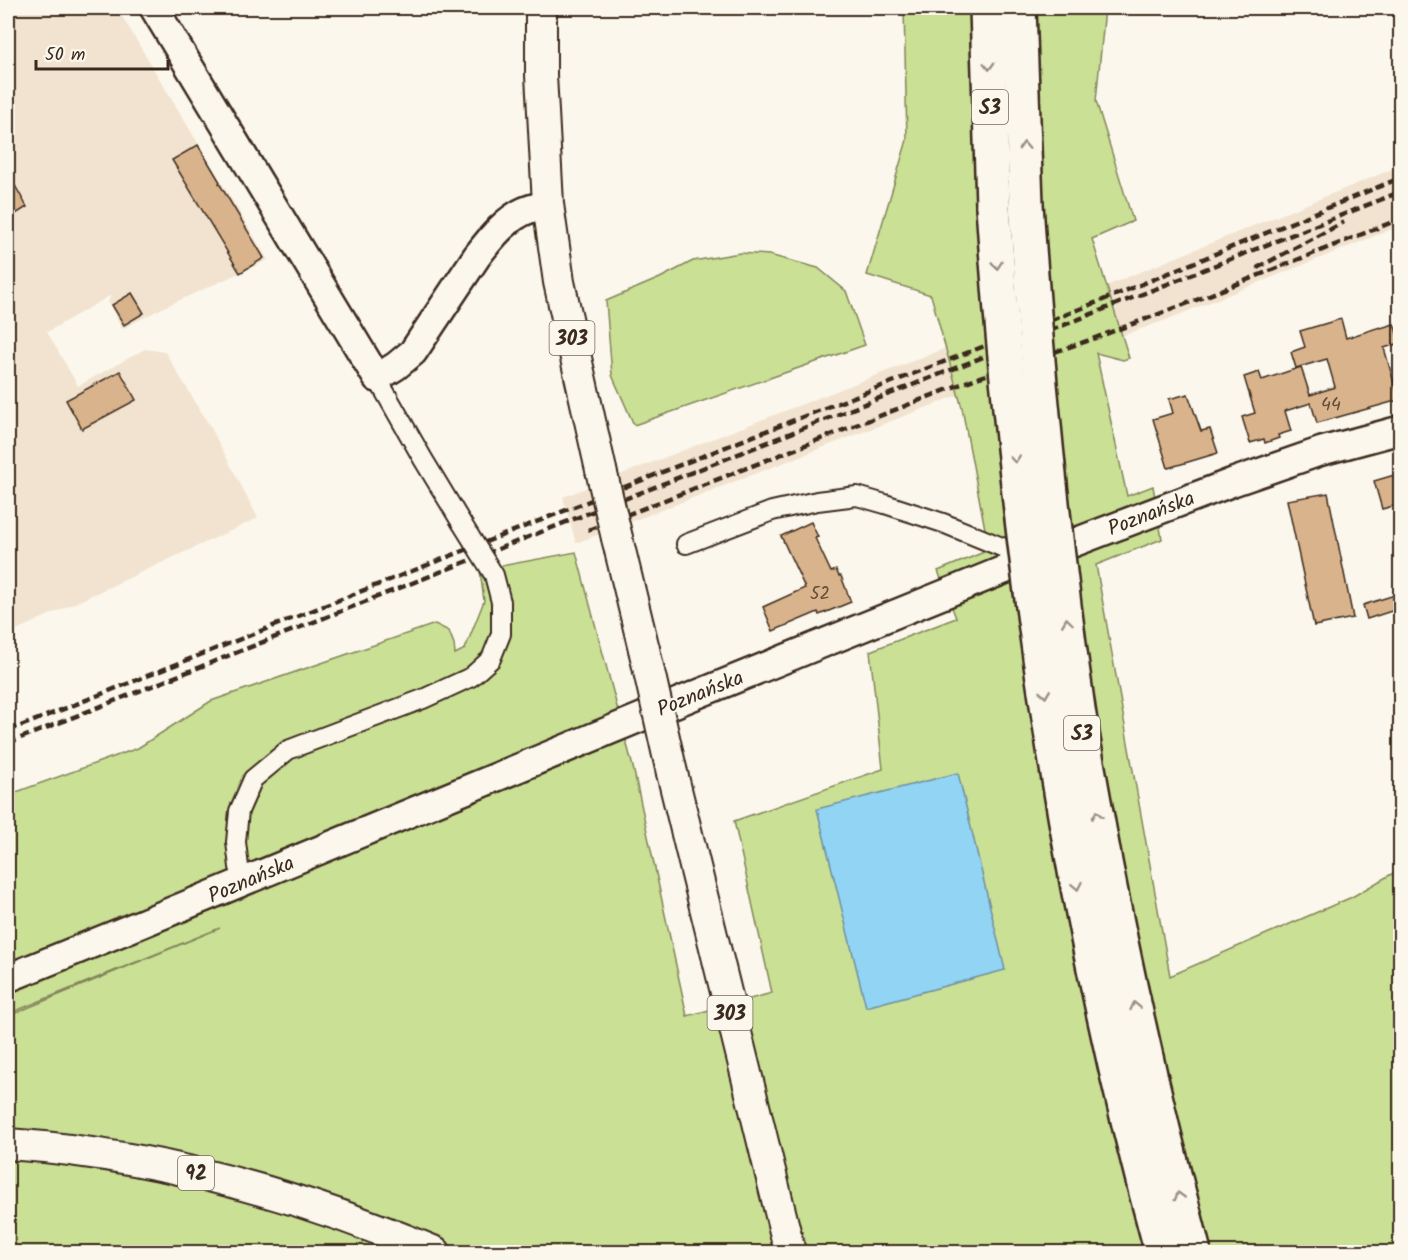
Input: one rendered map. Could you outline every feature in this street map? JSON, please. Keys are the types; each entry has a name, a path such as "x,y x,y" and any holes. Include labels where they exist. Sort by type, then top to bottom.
{"highway":[{"name":"S3","path":"987,8 993,206 1000,300 1020,507 1048,715 1085,929 1120,1088 1162,1252"},
{"name":"S3","path":"1019,8 1026,204 1041,400 1079,711 1117,923 1170,1163 1194,1252"}],"main road":[{"path":"542,8 541,75 548,204"},
{"name":"303","path":"548,204 559,282 601,470 672,772 790,1252"},
{"name":"92","path":"8,1144 78,1150 211,1176 343,1216 435,1252"}],"street":[{"path":"154,8 494,575 501,602 501,634 491,659 471,677 423,699 288,750 253,779 239,811 236,842 239,867 244,882"},
{"path":"377,378 413,352 477,256 503,226 527,210 548,204"},
{"name":"Poznańska","path":"8,978 1031,559 1244,478 1322,451 1401,430"},
{"path":"686,544 772,511 817,501 858,496 943,523 1031,559"}],"shaded area":[{"path":"8,8 117,8 268,260 162,308 122,329 108,302 111,295 47,332 78,386 145,349 165,352 211,428 258,518 8,634"},
{"path":"1400,166 1400,226 1163,321 974,389 576,543 563,497 1101,288"}],"green space":[{"path":"904,8 1105,8 1096,101 1133,221 1092,239 1129,358 1123,360 1096,353 1127,496 1153,486 1162,539 1096,565 1170,976 1352,897 1400,869 1400,1252 8,1252 8,1016 220,928 8,1014 8,795 138,748 211,701 435,624 449,631 455,654 465,649 484,601 480,570 576,552 633,767 687,1016 772,993 734,821 883,769 870,651 956,618 938,571 989,550 962,408 931,295 867,275 907,140"},
{"path":"740,253 769,255 818,268 846,291 865,345 634,425 612,375 606,301 693,261"}],"water":[{"path":"958,773 1005,970 866,1007 817,809"}],"building":[{"path":"198,145 264,258 240,273 172,160"},
{"path":"8,173 27,207 8,219"},
{"path":"132,293 144,313 124,325 112,305"},
{"path":"1341,319 1346,338 1394,324 1400,343 1384,348 1399,400 1317,423 1311,403 1285,411 1291,431 1278,435 1279,438 1265,443 1264,439 1250,443 1242,417 1255,413 1244,377 1259,372 1262,380 1301,367 1310,395 1335,387 1327,359 1296,368 1291,352 1305,347 1300,331"},
{"path":"120,371 136,400 82,429 66,400"},
{"path":"1188,394 1201,431 1210,429 1218,453 1168,468 1153,419 1173,413 1169,399"},
{"path":"1401,473 1401,504 1382,509 1374,481"},
{"path":"1328,493 1353,618 1314,626 1287,500"},
{"path":"811,522 818,537 815,538 831,572 836,570 841,576 851,602 819,615 818,612 773,631 763,607 805,588 781,536"},
{"path":"1401,593 1401,608 1367,619 1363,605"}],"railway":[{"path":"8,731 1103,300 1400,178"},
{"path":"8,743 1400,192"},
{"path":"588,530 974,379 1087,341 1199,299 1400,219"},
{"path":"1257,268 1344,222"}]}
